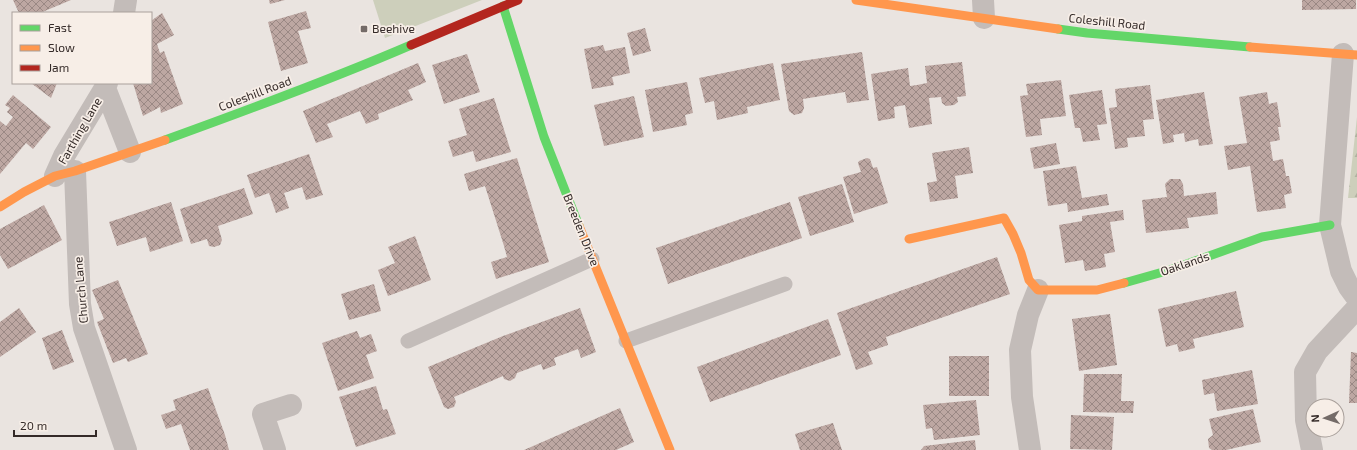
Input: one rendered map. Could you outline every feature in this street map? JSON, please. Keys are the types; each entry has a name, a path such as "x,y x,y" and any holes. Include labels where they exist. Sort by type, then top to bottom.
{"street":[{"path":"124,12 126,0"},
{"name":"Coleshill Road","path":"0,208 24,192 65,173 249,110 370,63 518,0"},
{"name":"Coleshill Road","path":"856,0 984,9 1087,33 1216,45 1350,55"},
{"name":"Breeden Drive","path":"503,6 544,137 670,450"},
{"path":"1350,55 1330,225 1342,271 1349,287 1357,298"},
{"name":"Farthing Lane","path":"106,85 130,152"},
{"name":"Farthing Lane","path":"65,173 64,156 106,85"},
{"name":"Church Lane","path":"65,173 84,328 126,450"},
{"path":"909,239 1004,218 1021,253 1029,280 1038,290 1028,315 1020,350 1022,397 1030,450"},
{"name":"Oaklands","path":"1038,290 1097,290 1170,270 1262,237 1330,225"},
{"path":"1312,450 1306,420 1305,372 1317,351 1357,308"},
{"path":"275,450 263,414 291,405"}],"lane":[{"path":"408,341 592,259"},
{"path":"626,341 785,284"}],"green space":[{"path":"373,0 482,0 385,38"},
{"path":"1357,117 1357,198 1348,198"}],"building":[{"path":"13,0 71,0 42,12 19,12"},
{"path":"269,0 285,0 270,4"},
{"path":"1302,0 1356,0 1356,9 1302,10"},
{"path":"306,11 311,28 298,31 308,63 281,71 268,22"},
{"path":"162,13 174,35 157,44 160,53 164,51 183,104 161,113 160,107 143,116 133,84 152,84 152,20"},
{"path":"645,28 651,51 633,56 627,33"},
{"path":"603,45 605,51 625,47 630,73 612,77 614,85 592,89 584,49"},
{"path":"862,52 869,100 847,103 845,92 803,99 804,108 802,113 794,115 789,111 781,64"},
{"path":"467,54 480,92 444,104 432,65"},
{"path":"962,62 966,96 957,97 958,102 954,105 946,106 942,103 941,97 929,98 932,124 909,128 905,105 894,107 895,118 878,121 871,74 908,68 910,86 927,83 925,66"},
{"path":"418,63 426,82 408,90 413,100 378,114 379,119 366,124 360,111 327,124 333,137 316,143 303,111"},
{"path":"773,63 780,100 747,107 748,113 717,120 714,101 705,103 699,78"},
{"path":"1061,80 1066,116 1040,119 1042,135 1026,137 1020,96 1028,95 1026,84"},
{"path":"687,82 693,113 685,115 687,125 653,132 645,90"},
{"path":"32,84 57,84 51,98"},
{"path":"1150,85 1154,119 1143,120 1145,136 1127,138 1128,147 1115,149 1109,108 1117,107 1115,89"},
{"path":"1102,90 1107,124 1097,125 1100,140 1083,142 1080,128 1075,128 1069,95"},
{"path":"1204,92 1213,144 1199,146 1198,139 1185,142 1184,133 1173,135 1174,142 1163,144 1156,100"},
{"path":"1267,92 1269,104 1277,102 1281,127 1278,127 1280,140 1270,142 1273,161 1283,159 1286,176 1289,176 1292,193 1284,195 1286,208 1257,212 1250,166 1228,170 1224,146 1247,143 1239,97"},
{"path":"13,95 51,127 33,149 26,143 0,174 0,121 6,126 13,117 7,112 10,108 5,105"},
{"path":"634,96 644,137 604,146 594,105"},
{"path":"494,98 511,152 476,162 473,151 453,157 448,141 467,135 459,109"},
{"path":"1056,143 1060,164 1034,169 1030,148"},
{"path":"969,147 973,173 955,176 958,198 930,202 927,183 937,181 932,153"},
{"path":"309,154 323,195 306,200 302,187 284,193 289,208 276,213 269,193 255,198 247,175"},
{"path":"517,158 549,262 496,279 491,262 507,257 504,246 485,186 469,191 464,174"},
{"path":"867,158 870,159 873,168 877,167 888,203 854,214 843,177 861,172 858,163 859,161"},
{"path":"1076,166 1082,198 1107,194 1109,205 1068,212 1067,203 1048,206 1043,171"},
{"path":"1170,179 1180,179 1183,184 1184,196 1216,192 1218,214 1187,218 1189,228 1146,233 1142,200 1167,197 1165,184"},
{"path":"842,184 854,222 810,236 798,197"},
{"path":"244,188 253,214 218,226 222,240 220,245 214,247 209,246 207,239 191,244 180,209"},
{"path":"171,202 183,241 150,252 146,237 117,246 109,222"},
{"path":"790,202 802,238 668,284 656,248"},
{"path":"44,205 62,240 8,269 0,255 0,229"},
{"path":"1123,210 1124,220 1110,222 1115,252 1104,254 1106,267 1085,271 1083,260 1065,263 1059,225 1082,221 1082,216"},
{"path":"415,236 431,280 388,296 378,270 395,263 388,247"},
{"path":"997,257 1010,294 886,337 888,345 868,352 873,364 856,370 837,313"},
{"path":"118,280 148,354 128,362 126,358 113,363 97,322 104,319 92,290"},
{"path":"374,284 381,311 349,320 341,294"},
{"path":"1236,291 1244,327 1193,339 1195,348 1179,352 1177,344 1166,347 1158,309"},
{"path":"19,308 36,332 0,357 0,322"},
{"path":"580,308 596,352 581,358 578,349 554,358 556,365 543,370 541,364 517,373 515,378 510,381 504,379 503,376 454,397 456,402 454,407 448,409 444,407 428,367 503,336"},
{"path":"1110,314 1117,365 1079,371 1072,319"},
{"path":"828,319 841,355 710,402 697,367"},
{"path":"62,330 74,362 53,370 42,338"},
{"path":"357,331 360,338 371,334 377,351 366,355 374,378 338,391 322,343"},
{"path":"1351,352 1357,353 1357,403 1349,403"},
{"path":"949,356 989,356 989,396 949,396"},
{"path":"1252,370 1258,404 1217,411 1214,393 1204,395 1202,380"},
{"path":"1084,374 1122,374 1121,401 1134,401 1133,413 1083,412"},
{"path":"376,386 383,410 387,409 396,434 356,447 339,397"},
{"path":"208,388 229,450 190,450 181,424 166,429 161,415 176,410 173,400"},
{"path":"976,400 980,435 934,440 932,428 926,429 923,405"},
{"path":"620,408 634,442 616,450 524,450"},
{"path":"1253,409 1261,442 1226,450 1212,450 1209,448 1208,439 1213,435 1209,419"},
{"path":"1071,415 1114,417 1112,450 1070,449"},
{"path":"833,423 842,450 800,450 795,434"},
{"path":"975,440 976,450 921,450 924,446"}],"traffic: fast":[{"path":"503,6 544,137 579,226"},
{"path":"1058,29 1087,33 1250,47"},
{"path":"165,140 319,83 411,45"},
{"path":"1124,283 1170,270 1262,237 1330,225"}],"traffic: slow":[{"path":"856,0 1058,29"},
{"path":"1250,47 1357,55"},
{"path":"0,207 24,192 55,176 75,171 165,140"},
{"path":"909,239 1004,218 1021,253 1029,280 1038,290 1097,290 1124,283"},
{"path":"579,226 670,450"}],"traffic: jam":[{"path":"411,45 518,0"}],"place":[{"name":"Beehive","path":"364,29"}]}
